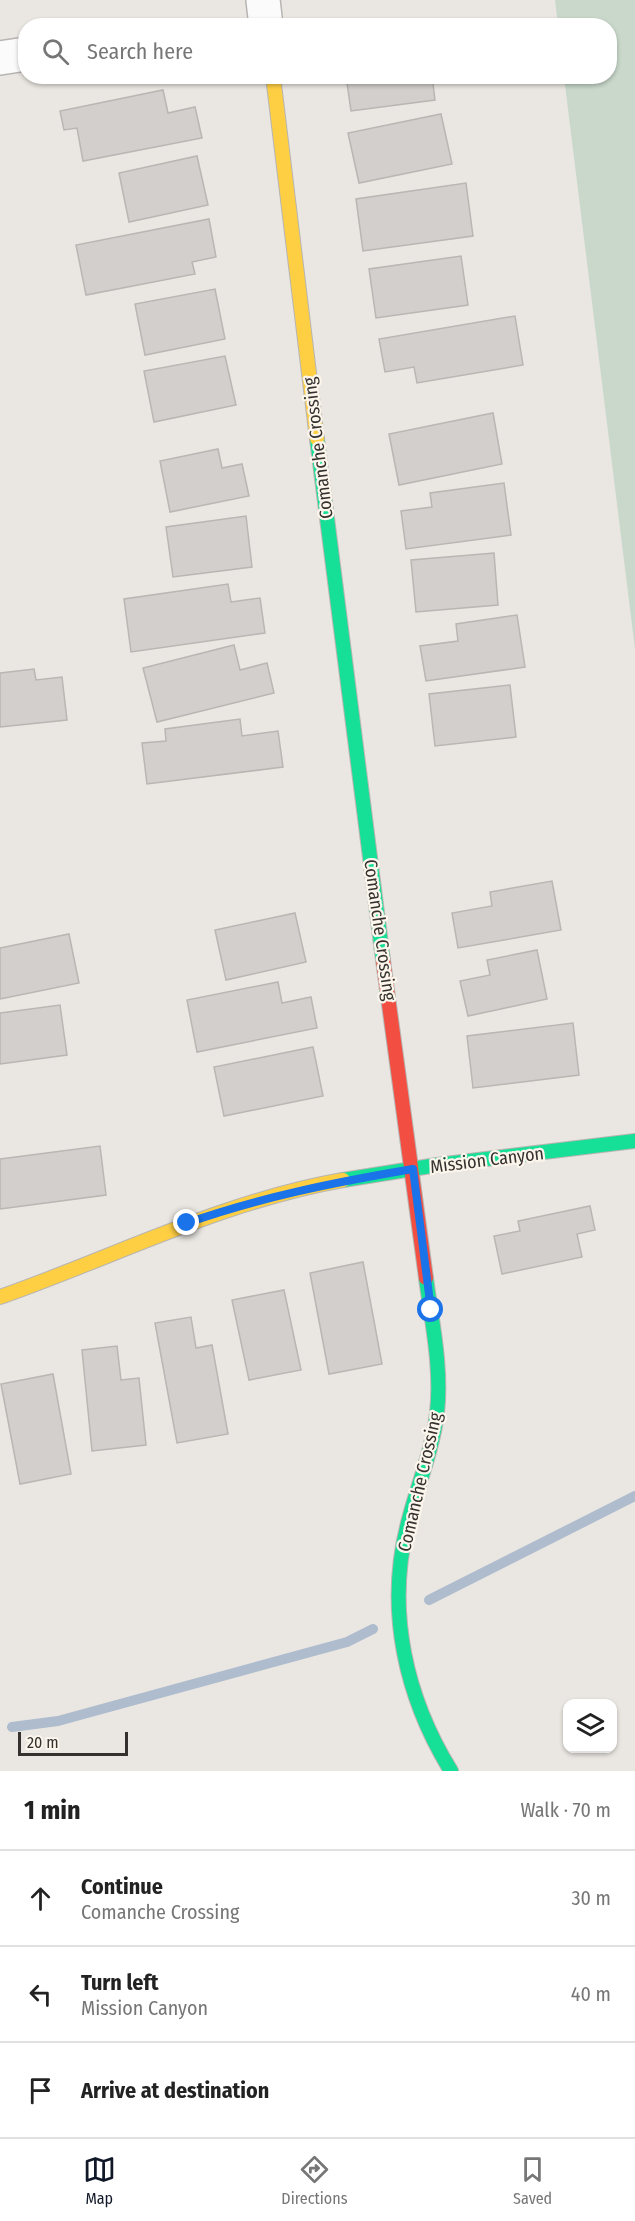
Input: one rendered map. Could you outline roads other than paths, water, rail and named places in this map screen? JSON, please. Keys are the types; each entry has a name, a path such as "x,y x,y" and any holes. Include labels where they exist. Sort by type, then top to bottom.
{"street":[{"path":"0,58 18,55"},
{"name":"Comanche Crossing","path":"274,84 357,762 413,1169 439,1378 436,1421 406,1532 399,1594 405,1655 418,1712 438,1752 451,1771"},
{"name":"Mission Canyon","path":"0,1297 241,1204 318,1185 413,1169 635,1141"}],"waterway":[{"path":"429,1600 635,1496"},
{"path":"12,1727 58,1721 347,1642 373,1629"}]}
